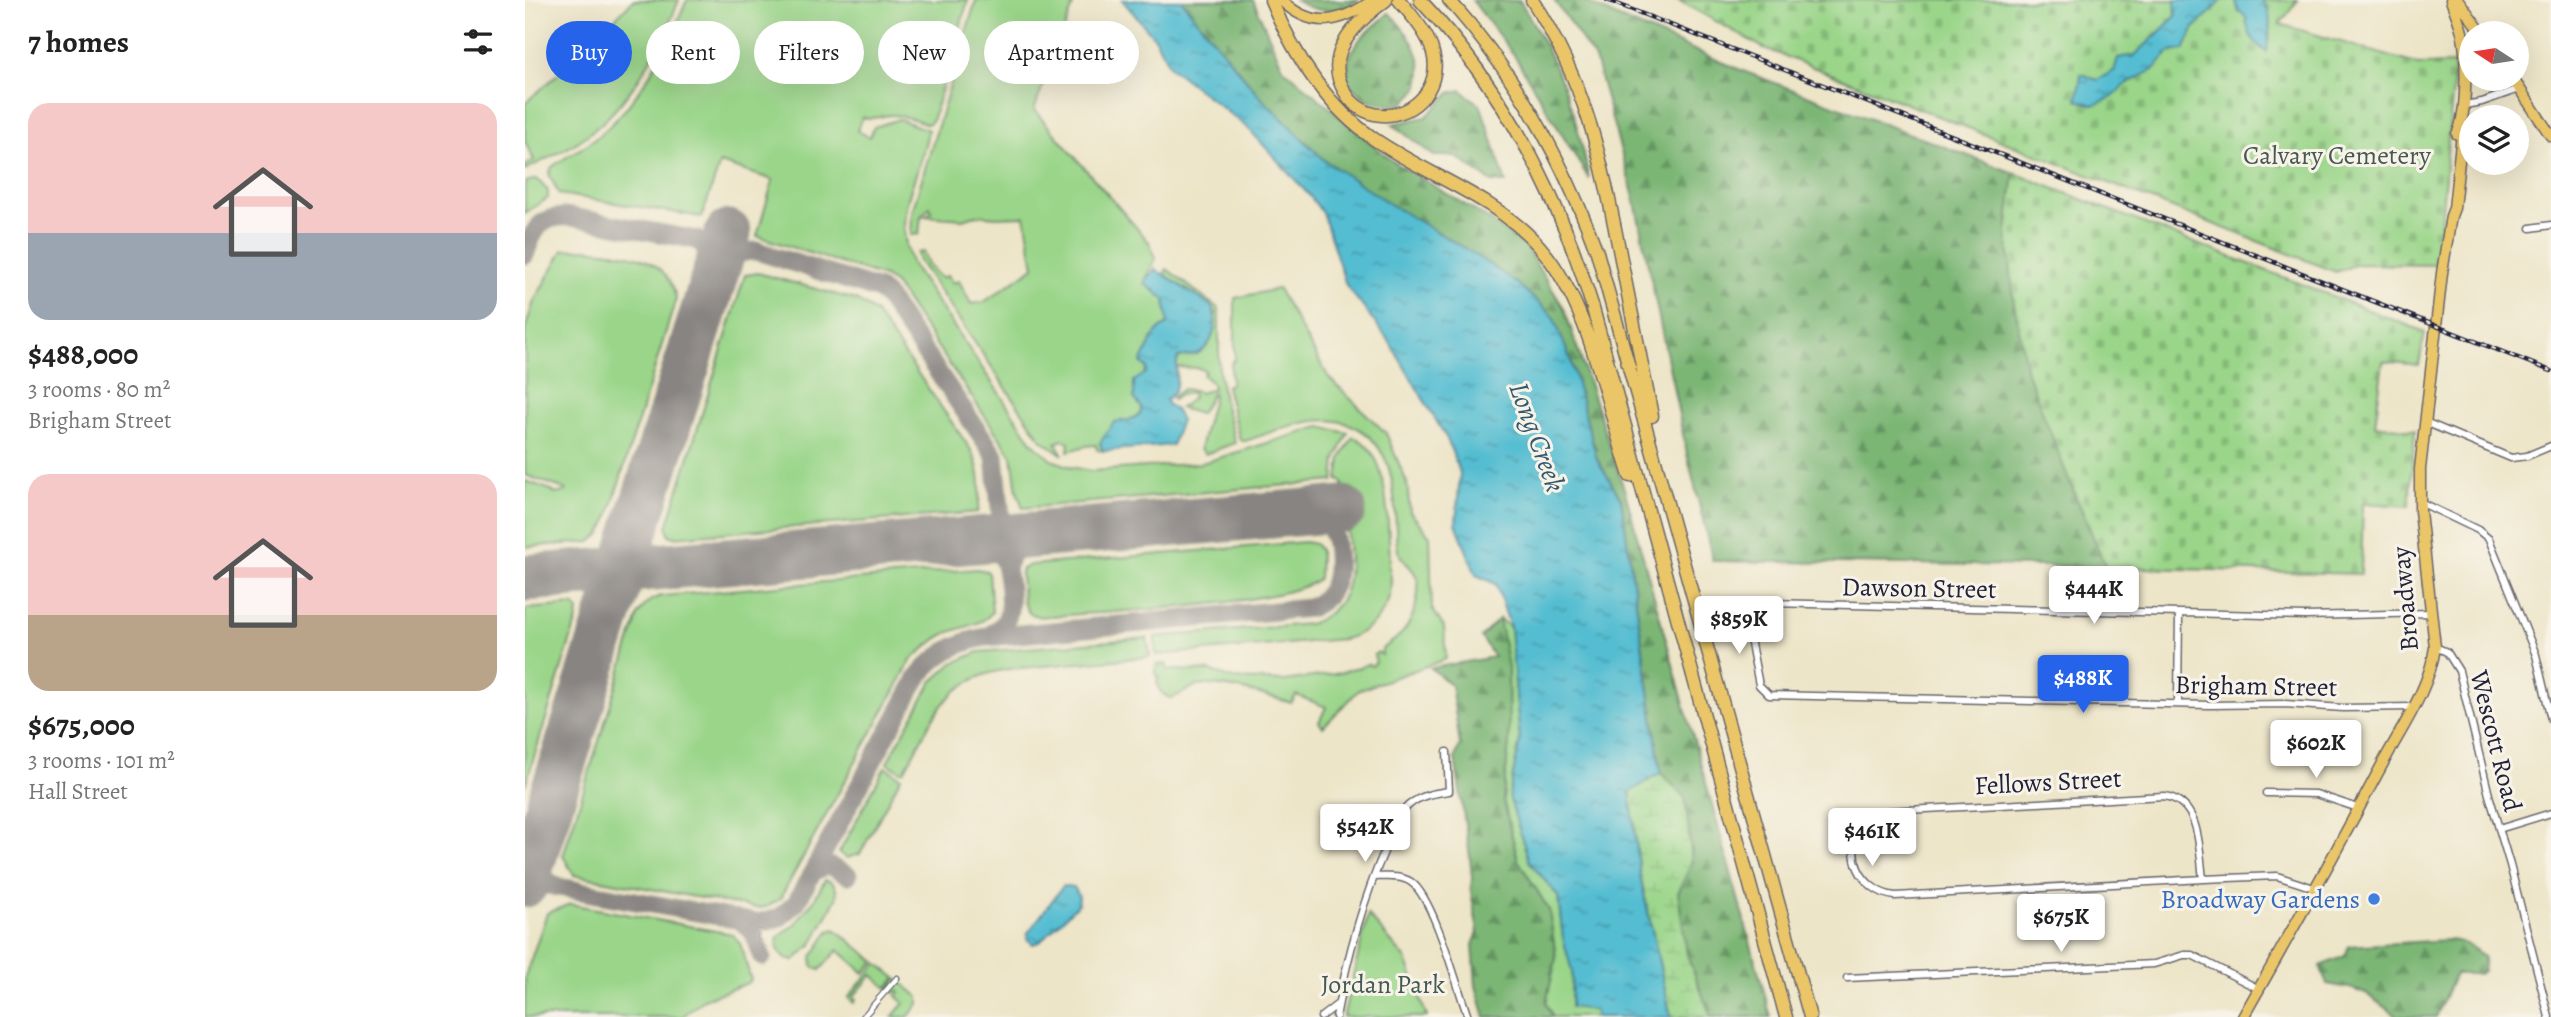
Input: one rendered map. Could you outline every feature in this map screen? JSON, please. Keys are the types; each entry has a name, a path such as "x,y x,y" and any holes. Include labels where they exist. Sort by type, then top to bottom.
{"highway":[{"path":"1271,0 1300,58 1328,96 1351,120 1376,140 1504,215 1538,244 1554,264 1581,317 1633,486 1643,515 1653,532"},
{"path":"1386,0 1368,7 1342,46 1338,66 1341,85 1352,101 1368,112 1381,115 1402,113 1414,106 1428,91 1433,78 1435,62 1427,38 1399,0"},
{"path":"1420,0 1463,50 1522,137 1556,207 1588,292 1786,1017"},
{"path":"1449,0 1515,86 1554,153 1578,201 1606,277 1810,1017"},
{"path":"1532,0 1559,45 1573,75 1595,138 1687,570"}],"main road":[{"path":"1281,0 1302,15 1324,20 1347,16 1368,7"},
{"name":"Broadway","path":"2451,0 2463,39 2463,105"},
{"path":"2458,0 2473,21"},
{"path":"2520,91 2551,135"},
{"name":"Broadway","path":"2243,1017 2430,672 2435,647 2420,502 2425,422 2451,216 2449,206 2456,134 2459,130"}],"street":[{"path":"2463,105 2513,91"},
{"path":"2531,228 2551,225"},
{"path":"2425,422 2511,458 2527,456 2551,446"},
{"path":"2420,502 2478,530 2489,539 2536,655 2551,719"},
{"name":"Dawson Street","path":"1763,691 1753,659 1745,613 1749,607 1765,603 2327,617 2432,613"},
{"path":"2178,704 2179,613"},
{"name":"Wescott Road","path":"2435,647 2447,652 2459,671 2549,1017"},
{"name":"Brigham Street","path":"1763,691 1769,695 2285,704 2343,708 2413,707"},
{"path":"1336,1017 1359,919 1397,822 1408,806 1425,795 1449,791 1447,752"},
{"path":"2266,793 2316,794 2358,808"},
{"name":"Fellows Street","path":"2203,879 2195,826 2187,806 2173,797 2164,796 1889,811 1874,816 1863,825 1855,850 1858,870 1865,882 1878,892 1895,896 2277,876 2313,888"},
{"path":"2498,829 2551,813"},
{"path":"1374,877 1395,876 1410,881 1427,902 1468,1017"},
{"path":"1847,978 2154,964 2192,955 2259,989"},
{"path":"863,1017 897,978"},
{"path":"1321,1017 1338,1004"}],"green space":[{"path":"633,0 679,0 670,21 646,21 646,66 616,109 572,146 525,170 525,166 534,160 525,142 525,103 547,84 632,84 632,21 613,21"},
{"path":"687,0 968,0 962,21 878,21 878,84 943,84 932,121 928,124 897,115 862,117 857,131 870,137 874,127 899,119 928,130 905,211 906,245 912,265 1033,443 1052,460 1091,471 1202,463 1320,427 1348,433 1336,459 1334,481 1023,508 1017,491 1012,456 894,283 884,277 757,236 773,180 720,163 702,217 559,194 549,174 552,167 595,139 615,121 646,80 646,84 740,84 740,21 678,21"},
{"path":"976,0 1075,0 1067,21 984,21 984,84 1044,84 1034,110 1149,242 1156,258 1144,283 1165,299 1168,324 1154,336 1141,362 1147,368 1134,398 1142,408 1140,415 1129,420 1100,443 1103,451 1097,450 1096,445 1068,451 1069,442 1062,440 1056,443 1063,455 1041,439 919,261 917,253 923,252 929,266 941,278 947,276 953,283 959,281 971,304 984,302 1034,267 1025,216 976,215 963,219 925,216 932,212 930,207 921,216 919,234 911,235 912,212 951,84 970,84 970,21"},
{"path":"1181,0 1253,0 1283,68 1391,160 1487,218 1525,246 1564,308 1625,492 1771,1017 1711,1017 1687,955 1678,893 1692,862 1685,798 1661,773 1621,499 1597,459 1570,358 1518,284 1324,160 1260,97"},
{"path":"1295,0 1359,0 1335,10 1319,10"},
{"path":"1472,0 1520,1 1555,65 1578,130 1589,179 1514,55"},
{"path":"1554,0 1582,0 1743,71 2014,173 2007,232 2014,303 2069,480 2106,567 1713,561 1687,454 1635,201 1595,59"},
{"name":"Calvary Cemetery","path":"1678,0 2298,0 2280,24 2419,65 2455,64 2437,265 2358,264 2336,272 1764,48"},
{"path":"1389,13 1409,37 1421,66 1418,87 1403,104 1371,101 1359,94 1347,81 1349,57 1360,39"},
{"path":"1461,90 1481,106 1506,183 1492,182 1455,156 1434,156 1392,124 1426,117 1450,93"},
{"path":"2014,173 2425,332 2419,365 2383,361 2375,425 2415,430 2409,506 2363,503 2361,574 2106,567 2027,372 2014,303 2007,232"},
{"path":"537,179 548,191 548,198 525,213 525,182"},
{"path":"586,249 629,255 654,264 671,284 676,299 607,522 600,535 590,542 525,547 525,481 556,494 566,491 525,475 525,330 534,301 563,250"},
{"path":"1474,254 1518,284 1553,316 1570,358 1597,459 1621,499 1661,773 1685,798 1692,862 1678,893 1687,955 1711,1017 1671,1017 1640,875 1630,792"},
{"path":"1167,269 1219,309 1219,370 1235,443 1205,454 1200,449 1214,394 1212,393 1200,414 1180,408 1193,398 1192,392 1173,400 1172,398 1183,389 1200,393 1213,389 1212,383 1203,375 1205,371 1199,368 1175,367 1179,357 1197,352 1207,344 1216,313 1210,305 1164,274"},
{"path":"758,273 856,300 875,312 971,450 980,481 978,512 673,537 669,535 667,527 745,275"},
{"path":"1278,289 1329,378 1386,433 1407,483 1410,512 1430,536 1432,609 1444,627 1446,659 1359,690 1323,727 1319,722 1326,707 1296,695 1291,703 1244,690 1206,685 1196,686 1171,698 1159,690 1159,677 1156,675 1156,665 1166,664 1168,670 1210,671 1233,679 1284,681 1341,673 1368,664 1372,666 1376,662 1374,655 1378,652 1382,655 1382,649 1403,632 1414,611 1418,594 1417,578 1398,549 1390,471 1384,456 1371,438 1342,422 1326,420 1293,425 1245,441 1241,441 1239,437 1226,386 1231,384 1231,365 1235,358 1235,298"},
{"path":"1353,437 1365,444 1374,456 1385,490 1391,580 1388,601 1378,618 1363,631 1344,639 1156,655 1155,637 1309,624 1324,617 1334,608 1342,598 1349,575 1343,482 1338,480 1341,458"},
{"path":"1305,542 1315,544 1320,550 1319,578 1301,588 1271,595 1188,606 1040,617 1029,613 1023,602 1021,573 1022,569 1030,565"},
{"path":"976,569 989,574 992,612 983,620 943,635 912,659 780,899 766,907 756,908 574,875 563,856 638,616 650,601 662,596"},
{"path":"574,605 578,610 577,619 525,786 525,609"},
{"path":"1499,619 1510,627 1520,740 1509,796 1529,861 1558,896 1563,938 1572,971 1571,1007 1594,1010 1596,1017 1553,1017 1546,1003 1556,958 1549,910 1518,860 1503,800 1509,742"},
{"path":"1499,619 1508,667 1509,742 1503,800 1518,860 1549,910 1556,958 1546,1003 1553,1017 1485,1017 1476,986 1473,945 1478,932 1455,758 1460,744 1451,685 1431,668 1494,657 1481,637"},
{"path":"1147,638 1150,655 1148,657 1009,669 969,682 943,704 904,771 887,763 932,682 953,663 979,652"},
{"path":"885,767 901,777 860,854 847,858 839,853"},
{"path":"825,880 835,886 836,899 812,944 794,961 786,958 777,947 777,938 795,924 814,900"},
{"path":"570,904 732,934 740,943 751,980 704,999 682,1017 525,1017 525,977 547,913"},
{"name":"Jordan Park","path":"1368,915 1406,959 1427,1017 1343,1017"},
{"path":"835,929 875,961 864,973 838,950 820,970 813,967 812,957 829,931"},
{"path":"2448,940 2464,943 2480,954 2484,958 2483,971 2479,974 2455,974 2436,1017 2399,1017 2366,994 2327,984 2320,966 2345,956 2349,946"},
{"path":"877,963 896,978 887,988 872,975 853,997 856,1000 854,1003 848,998"},
{"path":"897,979 919,997 919,1004 908,1017 892,1017 904,1003 897,996 900,992 898,990 895,993 889,990"}],"water":[{"name":"Long Creek","path":"1122,0 1181,0 1260,97 1324,160 1393,206 1474,254 1518,284 1553,316 1570,358 1597,459 1621,499 1661,773 1630,792 1640,875 1671,1017 1596,1017 1594,1010 1571,1007 1572,971 1563,938 1558,896 1529,861 1509,796 1520,740 1510,627 1496,584 1476,575 1456,523 1460,473 1447,439 1389,341 1346,285 1323,214 1309,195 1249,129 1170,67 1154,37"},
{"path":"2175,0 2223,0 2194,28 2184,50 2169,52 2153,70 2123,86 2113,97 2094,105 2077,100 2081,74 2097,80 2114,71 2118,58 2135,55 2176,16"},
{"path":"2235,0 2262,0 2266,6 2270,24 2267,52 2252,37 2246,17 2239,11"},
{"path":"1155,269 1210,305 1215,318 1211,340 1202,351 1178,357 1176,386 1166,399 1181,420 1172,445 1103,451 1100,443 1114,422 1140,415 1142,408 1134,398 1134,381 1146,373 1147,368 1141,362 1154,336 1168,324 1165,299 1144,283"},
{"path":"1063,886 1074,887 1079,896 1078,904 1040,942 1033,944 1027,939 1027,934"}],"taxiway":[{"path":"525,255 540,225 553,218 572,217 697,240 711,257 712,279"},
{"path":"712,279 731,258 757,251 879,290 886,296 995,456 1006,569"},
{"path":"525,881 757,923 779,918 796,903 917,679 939,656 965,642 986,637 1309,608 1324,599 1333,586 1336,552 1333,534 1327,525 1316,517 1302,513"},
{"path":"1006,568 1013,550 1032,535"},
{"path":"969,541 985,544 999,553 1009,585 1007,618 1001,627 987,637"},
{"path":"537,844 539,869 546,879 557,887"},
{"path":"814,871 827,865 848,875"},
{"path":"740,920 753,932 762,957"}],"runway":[{"path":"525,884 728,233"},
{"path":"525,578 1343,509"}],"railway":[{"path":"1607,0 2551,371"}],"place":[{"name":"Broadway Gardens","path":"2374,899"}]}
